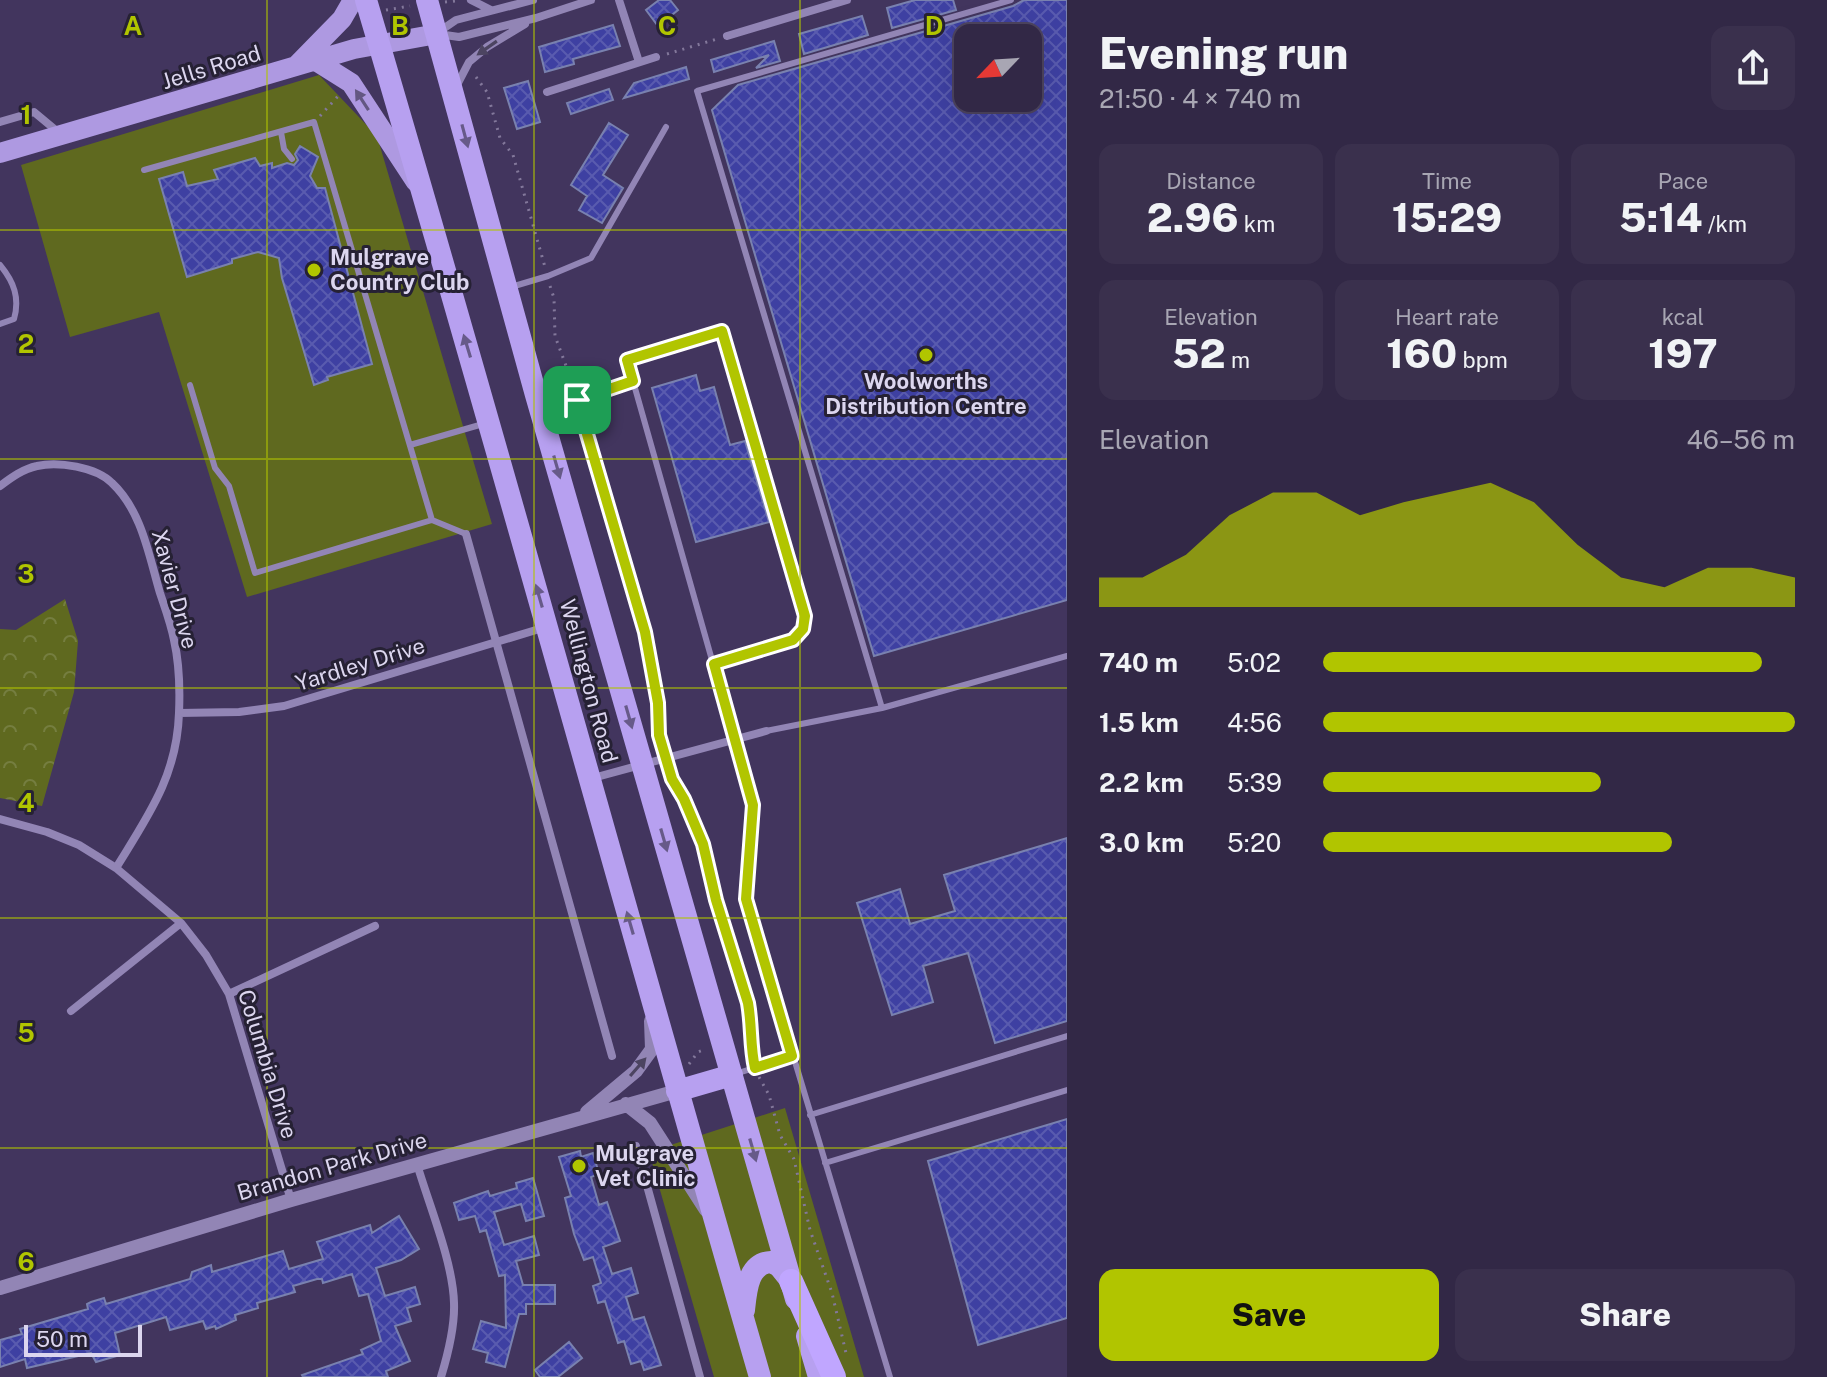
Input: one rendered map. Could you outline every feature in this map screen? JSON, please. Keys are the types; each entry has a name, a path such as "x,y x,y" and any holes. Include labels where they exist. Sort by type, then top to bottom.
{"highway":[{"name":"Wellington Road","path":"428,2 539,405 819,1377"},
{"name":"Wellington Road","path":"368,9 490,422 760,1377"},
{"path":"674,1080 732,1075"},
{"path":"743,1319 752,1272 759,1265 771,1262 779,1266 791,1281 841,1367"}],"main road":[{"path":"295,67 342,19 353,0"},
{"name":"Jells Road","path":"0,153 316,61 379,44 437,34"},
{"path":"316,61 351,83 420,189"}],"street":[{"path":"471,0 492,10"},
{"path":"437,34 456,20 533,0"},
{"path":"437,34 459,37 536,18 591,0"},
{"path":"619,0 639,62"},
{"path":"727,36 847,0"},
{"path":"453,93 469,62 487,47 536,18"},
{"path":"547,92 656,57"},
{"path":"0,122 34,112 62,135"},
{"name":"Xavier Drive","path":"0,486 18,473 39,465 67,466 110,480 128,500 141,529 174,639 179,713 172,763 161,794 116,868"},
{"path":"466,534 612,1056"},
{"name":"Yardley Drive","path":"179,713 239,712 284,706 547,626"},
{"path":"589,779 766,731"},
{"name":"Columbia Drive","path":"0,819 79,845 116,868 181,923 206,955 229,994 291,1200"},
{"path":"71,1011 181,923"},
{"path":"229,994 375,926"},
{"path":"584,1115 636,1071 652,1049 651,999"},
{"name":"Brandon Park Drive","path":"0,1288 626,1104 674,1080"},
{"path":"626,1104 650,1123 715,1224"},
{"path":"636,1146 700,1377"},
{"path":"417,1164 451,1278 454,1304 442,1377"}],"lane":[{"path":"882,708 697,91 1011,0"},
{"path":"144,170 314,122 432,520"},
{"path":"507,288 548,276 591,258 666,127"},
{"path":"281,132 284,149 292,159"},
{"path":"315,165 327,163"},
{"path":"0,265 14,287 18,305 14,319 0,324"},
{"path":"714,664 793,640 803,629 805,616 722,331 627,360 753,805 746,899 890,1377"},
{"path":"539,405 558,406 633,381"},
{"path":"190,385 215,468 229,486 255,573 432,520 466,534"},
{"path":"410,445 490,422"},
{"path":"766,731 882,708 1067,656"},
{"path":"810,1115 1067,1036"},
{"path":"732,1075 792,1056"},
{"path":"825,1163 1067,1090"}],"path":[{"path":"368,9 456,0 456,20"},
{"path":"656,57 727,36"},
{"path":"469,62 474,75 487,92 500,138 513,155 548,276 554,298 555,336 577,400 645,632 658,703 659,735 672,779 703,844 716,900 737,961 751,1020 751,1050 755,1068 769,1095 780,1135 794,1159 810,1230 832,1293 841,1367"},
{"path":"674,1080 698,1052 723,1045"}],"green space":[{"path":"319,75 377,136 492,524 247,597 159,312 70,337 21,165"},
{"path":"65,599 78,641 74,692 42,806 0,798 0,629 16,630"},
{"path":"785,1108 864,1377 714,1377 649,1152"}],"building":[{"path":"659,0 670,0 678,10 658,26 646,10"},
{"path":"915,0 953,0 956,10 892,28 887,8"},
{"name":"Woolworths Distribution Centre","path":"1024,0 1067,0 1067,600 874,656 712,110 738,85 1013,6"},
{"path":"862,16 868,35 804,54 799,34"},
{"path":"613,25 620,46 573,59 574,64 545,72 539,47"},
{"path":"774,41 780,61 756,68 769,55 714,72 711,60"},
{"path":"686,67 689,79 624,98 634,83"},
{"path":"528,81 540,122 517,129 504,88"},
{"path":"609,89 613,100 571,114 567,103"},
{"path":"609,123 628,135 603,175 623,188 602,223 579,210 587,196 571,185"},
{"name":"Mulgrave Country Club","path":"300,146 318,157 310,176 317,188 325,188 372,364 327,377 328,380 314,385 282,278 279,258 258,252 187,277 159,179 183,172 187,186 218,179 214,170 255,158 260,166 272,163 272,168 287,163 294,165"},
{"path":"696,375 700,391 714,387 730,445 745,441 769,522 696,542 652,388"},
{"path":"1067,838 1067,1021 995,1043 968,953 923,966 933,1002 892,1015 857,903 900,889 910,924 955,911 944,875"},
{"path":"1067,1119 1067,1318 978,1345 928,1161"},
{"path":"580,1151 581,1157 593,1153 599,1174 591,1177 599,1205 607,1202 620,1241 603,1247 612,1274 631,1268 638,1293 626,1297 633,1320 644,1317 661,1365 644,1370 641,1361 631,1364 624,1341 618,1343 605,1301 598,1303 593,1286 601,1283 593,1257 584,1260 574,1234 565,1198 571,1196 559,1157"},
{"path":"533,1178 544,1216 526,1221 521,1204 494,1212 504,1245 534,1236 539,1255 516,1261 523,1285 555,1285 555,1304 526,1304 526,1314 519,1314 505,1367 486,1362 488,1353 473,1349 481,1321 506,1328 505,1275 499,1276 486,1230 480,1232 475,1216 459,1220 454,1203 488,1191 490,1196 517,1188 516,1183"},
{"path":"399,1216 419,1249 401,1260 376,1268 385,1296 415,1287 420,1304 407,1308 411,1321 395,1326 410,1361 386,1371 388,1377 302,1375 363,1354 361,1350 381,1341 368,1294 359,1296 352,1274 323,1283 322,1279 317,1279 293,1286 295,1292 257,1303 258,1308 235,1315 236,1320 216,1329 215,1326 206,1329 203,1321 170,1330 166,1317 115,1333 120,1355 96,1362 91,1353 27,1368 25,1359 0,1367 0,1340 22,1334 20,1329 88,1309 87,1304 91,1302 104,1298 106,1304 190,1279 192,1272 211,1265 212,1272 283,1251 289,1269 323,1259 317,1242 370,1225 372,1233"},
{"path":"569,1342 582,1358 558,1377 540,1377 535,1370"}],"place":[{"name":"Mulgrave Country Club","path":"314,270"},
{"name":"Woolworths Distribution Centre","path":"926,355"},
{"name":"Mulgrave Vet Clinic","path":"579,1166"}],"route":[{"path":"722,331 805,616 803,629 793,640 714,664 753,805 746,899 792,1056 755,1068 750,1039 751,1020 737,961 716,900 703,844 672,779 659,735 658,703 645,632 577,400 633,381 627,360 722,331"}]}
